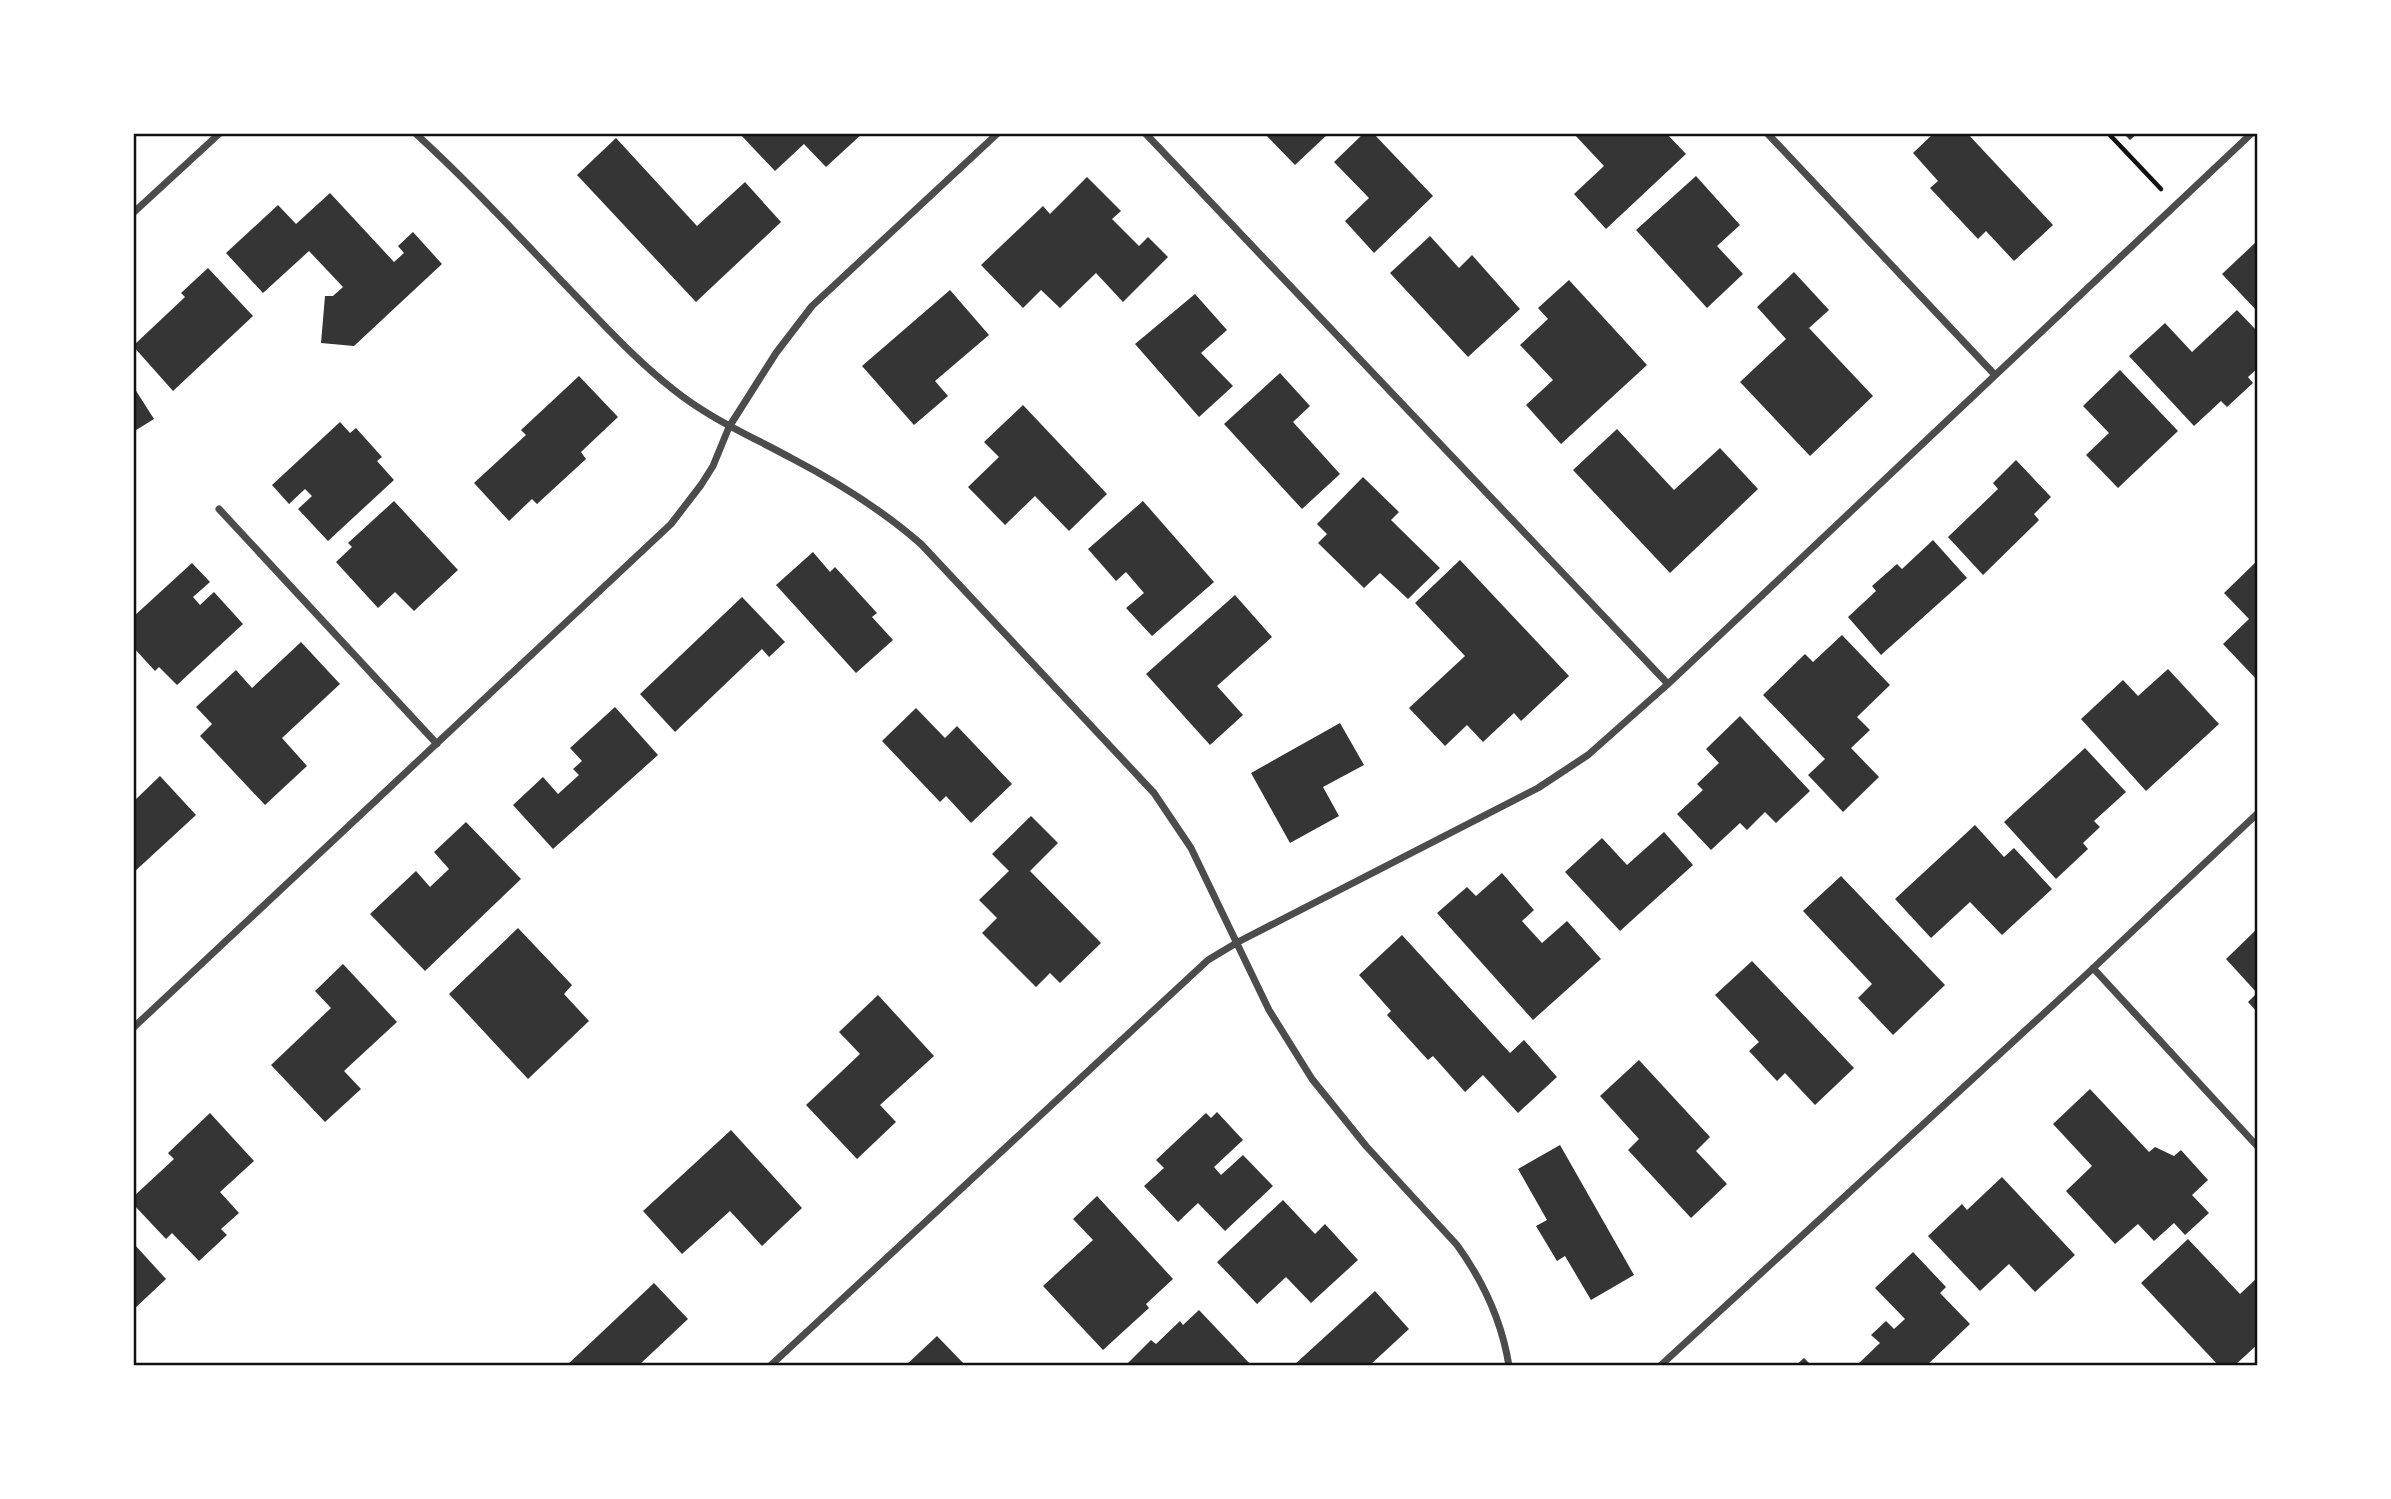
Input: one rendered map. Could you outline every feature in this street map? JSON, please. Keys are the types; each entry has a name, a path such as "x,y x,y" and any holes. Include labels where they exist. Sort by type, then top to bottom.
{"street":[{"path":"133,213 220,133"},
{"path":"415,133 449,163 643,363 677,393 729,427 793,458 860,498 894,521 921,544 1154,793 1191,848 1269,1010 1312,1079 1340,1116 1469,1261 1494,1312 1509,1366"},
{"path":"133,1028 671,524 701,485 713,466 729,427 776,353 811,306 998,133"},
{"path":"1145,133 1668,684"},
{"path":"1767,133 1995,375"},
{"path":"770,1366 1194,970 1238,942 1538,788 1588,755 1668,684 2252,133"},
{"path":"219,509 437,744"},
{"path":"1660,1366 2258,813"},
{"path":"2093,968 2258,1147"}],"path":[{"path":"2108,133 2176,205"}],"building":[{"path":"739,133 863,133 826,167 804,144 775,171"},
{"path":"1264,133 1329,133 1295,165"},
{"path":"1364,133 1373,133 1433,196 1374,253 1345,221 1369,198 1334,162"},
{"path":"1573,133 1666,133 1686,154 1606,229 1574,194 1604,166"},
{"path":"1934,133 1967,133 2053,225 2014,261 1986,231 1978,239 1930,188 1938,181 1913,153"},
{"path":"2123,133 2138,133 2130,140"},
{"path":"616,138 697,226 745,182 781,222 696,302 577,175"},
{"path":"1696,176 1740,225 1717,246 1743,274 1707,308 1636,230"},
{"path":"1087,177 1121,211 1112,219 1139,246 1148,237 1168,257 1123,302 1096,273 1060,308 1041,290 1023,308 981,265 1043,206 1050,214"},
{"path":"330,193 394,262 404,253 398,246 413,232 442,264 354,346 321,343 325,296 333,296 343,287 309,251 263,293 226,253 278,205 296,224"},
{"path":"1430,236 1459,268 1472,255 1520,309 1468,357 1390,273"},
{"path":"2256,242 2258,244 2258,312 2222,274"},
{"path":"208,268 253,316 173,391 133,346 185,297 181,293"},
{"path":"1794,272 1829,310 1809,328 1873,396 1810,456 1740,382 1786,339 1757,307"},
{"path":"1569,280 1647,365 1561,444 1526,405 1553,380 1520,345 1548,319 1538,308"},
{"path":"950,290 989,335 935,381 948,396 914,425 862,366"},
{"path":"1195,294 1227,330 1201,353 1233,386 1199,417 1135,344"},
{"path":"2237,310 2258,332 2258,368 2248,377 2253,383 2227,407 2221,401 2194,426 2129,356 2165,323 2192,352"},
{"path":"2120,370 2178,431 2118,488 2086,455 2109,433 2083,406"},
{"path":"1280,373 1310,406 1293,422 1340,474 1302,509 1224,424"},
{"path":"579,376 618,417 581,452 586,459 537,504 532,499 509,521 474,483 526,435 521,430"},
{"path":"133,386 154,419 133,432"},
{"path":"1023,405 1107,494 1069,531 1035,496 1005,525 968,487 999,457 984,442"},
{"path":"340,422 350,433 356,428 382,457 377,461 394,480 328,541 298,509 312,496 305,489 289,504 272,485"},
{"path":"1617,429 1674,490 1720,448 1758,489 1670,573 1573,470"},
{"path":"2016,460 2051,497 2034,514 2039,520 1983,575 1948,537 1998,489 1993,483"},
{"path":"1363,477 1399,512 1391,520 1440,568 1408,599 1380,573 1364,588 1318,543 1327,534 1317,524"},
{"path":"394,501 458,570 414,611 395,592 378,608 336,562 352,547 348,543"},
{"path":"1143,501 1214,582 1152,636 1126,608 1144,593 1126,572 1116,581 1088,549"},
{"path":"1933,540 1967,578 1881,655 1848,617 1876,591 1872,586 1897,564 1902,569"},
{"path":"813,552 830,572 835,567 877,613 872,617 893,640 856,673 776,585"},
{"path":"1460,560 1569,676 1521,721 1514,713 1483,742 1467,725 1445,746 1409,708 1465,656 1415,603"},
{"path":"2258,560 2258,681 2223,644 2249,619 2224,593"},
{"path":"192,563 210,582 193,597 200,605 214,592 243,624 177,685 159,667 155,671 133,647 133,617"},
{"path":"1235,595 1272,637 1217,686 1243,715 1210,745 1146,674"},
{"path":"742,597 785,642 769,657 762,649 675,732 640,694"},
{"path":"1842,635 1890,685 1857,717 1870,730 1851,748 1879,777 1843,812 1808,775 1825,759 1763,695 1805,654 1813,662"},
{"path":"301,642 340,684 282,738 307,766 265,805 200,736 212,724 196,707 236,670 252,688"},
{"path":"2168,669 2219,724 2146,791 2081,719 2123,680 2138,696"},
{"path":"615,707 658,755 553,849 513,805 543,777 558,794 579,775 573,769 582,761 570,748"},
{"path":"916,708 945,738 957,726 1012,784 971,823 946,796 940,802 882,741"},
{"path":"1740,716 1810,791 1776,823 1765,812 1747,830 1740,823 1711,850 1677,814 1703,790 1697,784 1719,763 1706,749"},
{"path":"1340,723 1364,765 1323,787 1339,816 1290,843 1251,773"},
{"path":"2085,748 2126,792 2094,821 2100,827 2083,843 2088,849 2056,879 2004,822"},
{"path":"160,776 196,815 133,873 133,802"},
{"path":"1031,816 1058,843 1030,871 1101,943 1060,983 1050,973 1036,987 982,933 997,918 979,900 1009,871 992,854"},
{"path":"466,822 521,879 425,971 370,914 416,871 430,887 449,869 434,852"},
{"path":"1975,825 2004,857 2014,848 2052,889 2002,935 1970,902 1931,938 1895,899"},
{"path":"1664,832 1693,865 1620,931 1565,872 1602,838 1627,865"},
{"path":"1502,873 1534,910 1522,921 1542,943 1567,921 1601,959 1533,1020 1437,913 1467,887 1476,896"},
{"path":"1841,876 1945,985 1893,1035 1858,998 1872,984 1803,911"},
{"path":"518,928 572,985 564,994 589,1021 528,1079 449,994"},
{"path":"2258,928 2258,1013 2248,1002 2257,993 2226,959"},
{"path":"1402,935 1510,1053 1524,1040 1557,1077 1518,1113 1483,1075 1465,1092 1433,1056 1428,1060 1387,1015 1391,1011 1359,975"},
{"path":"1752,961 1854,1068 1815,1105 1785,1073 1777,1081 1749,1051 1759,1042 1715,995"},
{"path":"343,964 397,1022 344,1071 361,1089 325,1122 271,1065 331,1008 315,991"},
{"path":"878,995 934,1056 880,1105 896,1122 857,1159 806,1105 860,1054 839,1032"},
{"path":"1639,1060 1710,1137 1696,1151 1727,1184 1691,1218 1628,1150 1639,1139 1600,1096"},
{"path":"2090,1089 2149,1152 2155,1147 2174,1156 2181,1150 2208,1180 2192,1195 2209,1213 2185,1235 2174,1223 2154,1241 2138,1224 2115,1244 2066,1191 2092,1166 2053,1124"},
{"path":"1217,1112 1243,1140 1214,1167 1221,1175 1243,1155 1273,1186 1225,1231 1198,1203 1178,1222 1144,1186 1164,1168 1156,1160 1206,1113 1211,1118"},
{"path":"210,1113 254,1161 220,1192 239,1213 221,1229 227,1235 199,1261 172,1233 166,1239 133,1204 133,1197 174,1159 168,1153"},
{"path":"731,1130 802,1208 762,1246 730,1211 682,1254 643,1211"},
{"path":"1560,1145 1634,1275 1591,1300 1565,1256 1557,1261 1536,1226 1547,1220 1518,1169"},
{"path":"2002,1177 2075,1255 2035,1292 2009,1264 1980,1291 1928,1236 1962,1204 1967,1210"},
{"path":"1097,1196 1173,1279 1146,1304 1149,1308 1103,1350 1043,1286 1093,1240 1073,1219"},
{"path":"1283,1200 1315,1234 1325,1224 1358,1260 1311,1303 1286,1277 1257,1304 1217,1262"},
{"path":"2188,1239 2240,1294 2258,1277 2258,1344 2234,1366 2219,1366 2141,1283"},
{"path":"135,1245 166,1279 133,1310 133,1247"},
{"path":"1913,1252 1946,1287 1940,1293 1970,1324 1926,1366 1860,1366 1858,1364 1880,1343 1871,1335 1886,1321 1894,1329 1905,1319 1875,1288"},
{"path":"654,1283 688,1319 638,1366 566,1366"},
{"path":"1375,1291 1409,1329 1369,1366 1293,1366"},
{"path":"1199,1310 1252,1366 1125,1366 1151,1340 1156,1344 1180,1321 1183,1325"},
{"path":"937,1336 966,1366 905,1366"},
{"path":"1804,1358 1812,1366 1795,1366"}]}
